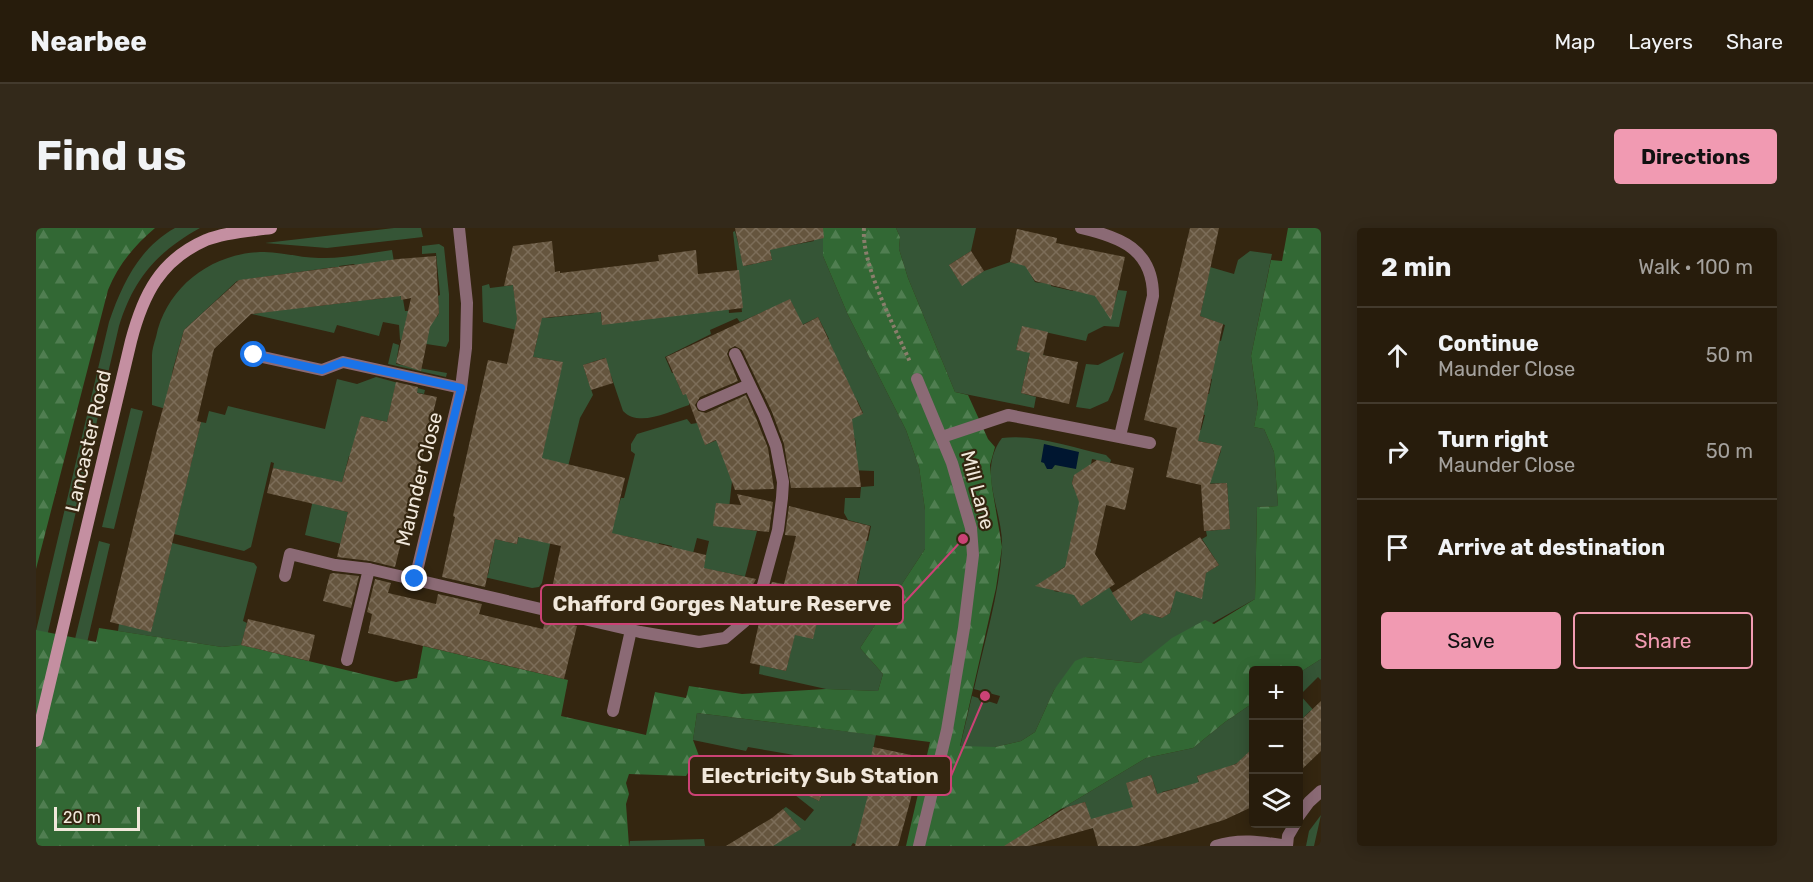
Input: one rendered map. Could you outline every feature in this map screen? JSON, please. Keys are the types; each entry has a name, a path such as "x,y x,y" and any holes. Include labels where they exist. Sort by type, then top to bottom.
{"street":[{"name":"Lancaster Road","path":"36,741 130,341 148,291 164,270 183,254 206,240 231,233 271,228"},
{"name":"Maunder Close","path":"415,579 461,388 466,348 467,303 459,228"},
{"path":"1081,228 1116,237 1127,244 1142,257 1153,284 1153,296 1120,436"},
{"path":"285,576 290,554 334,565 369,569 415,579 631,630 699,642 712,642 726,638 744,622 768,572 781,514 783,482 776,446 735,354"},
{"name":"Maunder Close","path":"254,355 322,370 343,362 461,388"},
{"name":"Mill Lane","path":"917,379 942,437 970,528 974,555 947,730 919,846"},
{"path":"703,405 749,385"},
{"path":"942,437 1008,415 1150,443"},
{"path":"347,660 369,569"},
{"path":"613,711 631,630"},
{"path":"1303,812 1321,791"},
{"path":"1216,846 1234,841 1248,841 1287,846 1288,836 1293,828"}],"path":[{"path":"864,228 865,252 884,304 917,379"}],"green space":[{"path":"36,228 155,228 127,256 108,290 36,569"},
{"path":"175,228 200,228 159,257 140,280 125,309 119,326 36,684 36,631 109,322 133,268 151,246"},
{"path":"394,228 421,228 423,237 327,248 265,243"},
{"path":"765,228 777,248 814,241 812,228 823,228 823,256 848,315 906,430 919,467 925,510 925,549 860,648 883,674 878,691 826,689 759,674 760,665 786,671 792,646 789,633 819,612 849,620 852,606 828,601 835,575 858,581 861,566 838,561 838,534 868,541 871,526 848,520 844,513 845,498 860,498 861,487 874,486 874,471 850,470 856,446 855,439 842,424 863,413 857,400 835,410 846,377 839,364 805,351 829,339 818,317 794,329 795,309 790,300 740,322 737,318 710,330 711,334 665,357 672,373 684,369 685,372 675,377 683,395 693,390 689,405 655,417 637,418 623,411 605,358 583,365 593,395 580,418 562,491 619,504 621,498 624,498 635,454 631,451 631,444 637,434 687,419 691,424 709,421 705,445 717,440 732,481 727,527 757,531 739,599 743,576 702,568 709,541 697,538 691,561 668,569 672,546 659,543 654,566 633,562 638,539 625,536 619,559 555,520 542,583 539,587 532,588 484,577 488,575 495,539 517,544 557,361 533,357 538,335 483,322 482,286 489,284 490,288 513,285 515,299 546,318 594,313 598,287 602,324 727,287 729,313 742,312 733,232 735,231 744,266 772,260"},
{"path":"823,228 896,228 900,237 899,249 908,278 955,392 968,395 988,439 995,447 990,465 1002,547 996,588 960,746 995,747 1021,741 1035,732 1054,690 1075,661 1085,657 1141,663 1172,638 1205,620 1214,624 1255,599 1257,507 1278,506 1274,452 1264,429 1254,427 1258,406 1251,356 1271,260 1282,261 1288,228 1321,228 1321,659 1303,670 1303,666 1249,666 1249,706 1193,748 1146,758 1061,809 1006,846 906,846 930,742 697,713 693,740 699,756 686,776 629,774 626,783 629,794 626,804 629,846 36,846 36,630 96,642 99,628 222,647 241,645 396,682 417,678 423,646 568,680 561,716 646,735 655,692 686,698 689,686 742,694 826,689 878,691 883,674 860,648 925,549 925,510 919,467 906,430 848,315 823,256"},
{"path":"896,228 976,228 971,251 949,265 962,285 984,271 1010,262 1032,267 1031,275 1035,282 1046,281 1054,271 1051,286 1073,291 1076,281 1110,306 1115,302 1118,290 1127,291 1119,327 1104,326 1088,334 1086,341 1022,327 1016,350 1045,355 1044,361 1029,357 1021,393 1036,397 1034,408 955,392 908,278 899,249 900,237"},
{"path":"439,244 444,247 449,294 449,341 446,347 400,340 399,325 383,322 379,336 337,325 334,333 252,314 266,312 266,309 385,298 354,264 339,266 339,268 237,281 184,330 173,369 166,409 152,405 152,353 161,319 169,303 180,289 208,267 224,259 260,252 328,258 392,250 394,262 398,261 401,299 403,299 405,311 417,311 420,318 437,317 439,313 438,296 440,295 436,253 422,254 422,246"},
{"path":"1250,251 1272,254 1251,356 1258,407 1254,427 1264,429 1274,452 1278,506 1257,507 1255,599 1141,663 1085,657 1054,690 1035,732 1021,741 995,747 960,747 972,696 997,704 1000,696 974,689 994,601 1002,549 991,464 1002,438 1028,438 1054,442 1106,455 1111,460 1110,463 1092,459 1089,474 1074,475 1072,483 1074,489 1092,493 1092,549 1051,576 1050,583 1054,591 1059,592 1068,586 1081,605 1109,587 1131,621 1150,609 1155,616 1161,618 1170,613 1172,607 1166,598 1184,586 1189,595 1195,597 1203,593 1199,577 1219,565 1202,539 1207,536 1206,531 1230,529 1227,483 1200,484 1213,462 1218,459 1221,451 1217,445 1175,436 1189,428 1201,430 1205,415 1192,412 1197,392 1209,394 1212,379 1200,376 1208,338 1221,341 1225,325 1200,316 1210,267 1234,274 1238,260"},
{"path":"393,343 399,345 396,364 447,373 446,377 388,364"},
{"path":"1124,352 1108,401 1090,409 1076,407 1086,364 1098,365"},
{"path":"376,377 425,390 424,394 395,388 387,422 361,416 360,458 349,456 335,509 348,512 342,536 370,551 305,535 318,478 273,468 274,463 271,462 251,547 244,551 174,534 201,422 206,423 209,411 225,415 228,406 325,429 337,379 357,384"},
{"path":"131,408 143,411 114,529 102,527"},
{"path":"99,541 110,544 43,832 36,798"},
{"path":"172,543 254,563 257,567 243,621 247,623 241,645 222,647 118,631 119,624 151,631"},
{"path":"1321,659 1321,680 1318,677 1303,692 1303,670"},
{"path":"1303,698 1316,713 1314,715 1310,711 1303,718"},
{"path":"1249,706 1249,753 1242,761 1224,769 1225,780 1221,769 1197,776 1204,801 1181,787 1162,792 1160,802 1151,775 1127,783 1136,815 1093,829 1085,802 1061,809 1146,758 1193,748"},
{"path":"697,713 876,735 871,759 875,761 859,846 853,843 851,846 773,846 799,827 783,809 786,807 805,821 814,810 795,795 798,791 819,801 825,789 802,779 803,774 828,779 831,765 806,761 806,757 748,747 746,751 693,740"},
{"path":"1321,815 1314,846 1306,846 1309,831"},
{"path":"704,839 705,846 629,846 630,841"}],"water":[{"path":"1044,444 1079,452 1076,469 1055,465 1052,469 1047,469 1041,462"}],"building":[{"path":"735,228 823,228 824,238 770,250 772,260 743,266"},
{"path":"1190,228 1219,228 1200,316 1223,324 1198,441 1222,446 1210,484 1227,483 1230,529 1204,531 1201,485 1166,477 1177,428 1144,420"},
{"path":"1017,229 1057,238 1056,243 1125,257 1111,320 1095,296 1035,281 1025,266 1010,262"},
{"path":"552,241 555,272 560,271 560,273 659,261 658,255 696,250 698,274 739,270 743,308 602,325 601,312 542,318 533,357 563,362 542,458 625,478 612,533 706,555 704,568 756,579 736,618 682,607 680,618 583,598 580,610 549,602 561,546 518,537 517,544 495,539 485,587 442,577 455,517 453,516 488,360 507,364 517,319 513,285 504,286 513,246"},
{"path":"971,251 984,271 962,286 949,265"},
{"path":"436,256 439,313 430,327 421,371 396,363 411,298 401,300 401,296 251,314 214,349 197,421 201,422 151,632 110,622 184,330 239,280"},
{"path":"790,299 803,325 818,317 863,414 852,419 861,487 791,488 784,444 772,412 742,350 735,346 729,349 727,354 738,381 700,397 695,405 698,411 706,413 746,395 768,448 774,489 735,490 716,440 705,445 686,394 683,395 666,357"},
{"path":"1022,326 1048,332 1043,355 1078,362 1069,404 1021,393 1030,353 1016,350"},
{"path":"606,358 613,383 591,390 583,365"},
{"path":"396,382 418,387 417,393 437,397 395,567 337,557 348,512 267,493 273,468 342,482 361,416 387,422"},
{"path":"1097,460 1134,468 1125,510 1106,505 1095,554 1115,584 1081,606 1074,595 1035,586 1065,567 1079,502 1072,483 1074,475"},
{"path":"737,494 773,502 769,532 713,526 716,503 741,505"},
{"path":"789,506 870,526 848,620 819,614 813,639 795,635 786,671 750,663 759,623 753,622 772,582 784,584 796,536 785,535"},
{"path":"1200,537 1219,565 1206,573 1202,599 1176,591 1170,613 1162,618 1144,613 1131,621 1112,593"},
{"path":"330,574 359,576 351,608 323,601"},
{"path":"375,579 391,583 388,593 436,604 438,594 482,604 479,614 508,621 543,629 546,619 577,626 564,679 368,633 372,614 367,612"},
{"path":"248,619 315,635 309,661 241,645"},
{"path":"1321,701 1321,751 1303,768 1303,720"},
{"path":"873,747 916,756 914,766 917,767 911,798 898,846 855,846 870,787 865,786"},
{"path":"1249,752 1249,808 1224,820 1138,846 1098,846 1093,828 1029,846 1004,846 1067,807 1085,802 1091,819 1133,807 1126,783 1151,775 1157,794 1199,782 1197,776 1236,764"},
{"path":"806,761 834,766 819,801 798,791"},
{"path":"783,809 801,829 773,846 726,846 772,818"}],"place":[{"name":"Chafford Gorges Nature Reserve","path":"963,539"},
{"name":"Electricity Sub Station","path":"985,696"}],"route":[{"path":"254,355 322,370 343,362 461,388 415,579"}]}
